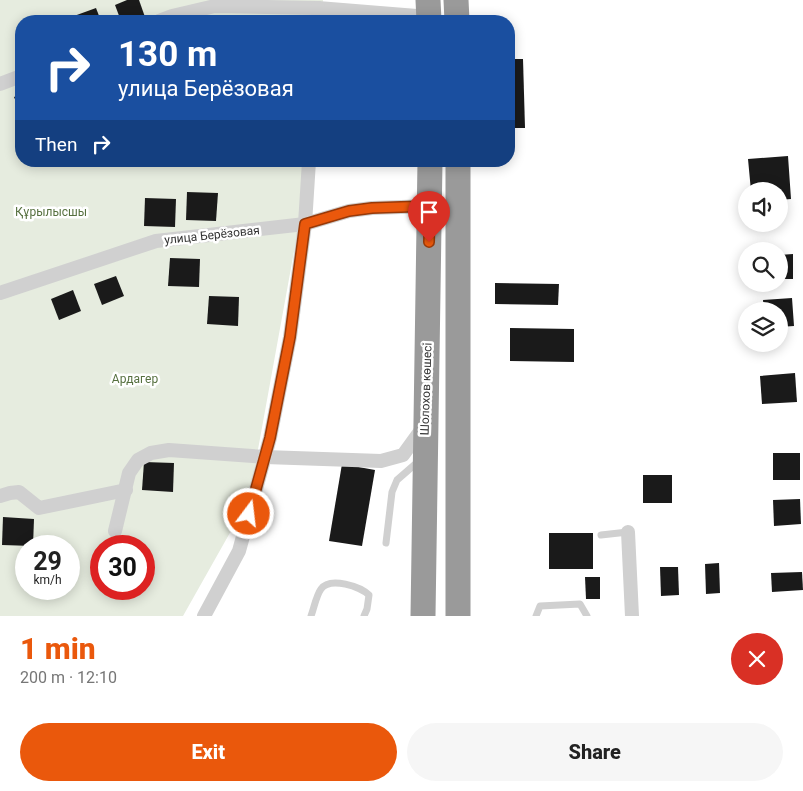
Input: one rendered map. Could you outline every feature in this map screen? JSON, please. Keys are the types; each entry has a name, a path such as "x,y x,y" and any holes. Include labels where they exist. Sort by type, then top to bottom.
{"highway":[{"path":"456,0 457,15"},
{"name":"Шолохов көшесі","path":"423,616 424,455 429,316 430,167"},
{"path":"458,167 458,616"}],"street":[{"path":"176,15 230,4 318,15 429,13"},
{"path":"0,84 15,78"},
{"path":"204,616 239,551 264,457 290,337 305,224 309,167"},
{"name":"улица Берёзовая","path":"0,293 156,241 305,224 349,211 372,208 430,206"},
{"path":"115,531 129,473 138,460 151,453 169,450 264,457 381,462 403,455 425,425"},
{"path":"0,496 19,492 38,508 126,490"},
{"path":"628,532 632,616"}],"lane":[{"path":"386,543 392,492 397,480 424,455"},
{"path":"601,536 628,532"},
{"path":"311,616 322,588 329,584 341,583 364,590 369,595 364,616"},
{"path":"536,616 540,606 580,604 587,616"}],"green space":[{"name":"Ардагер","path":"0,0 323,0 322,15 15,15 15,167 307,167 305,191 249,499 183,616 0,616"}],"building":[{"path":"127,0 139,0 144,15 119,15 115,5"},
{"path":"96,8 99,15 77,15"},
{"path":"515,59 523,59 525,128 515,128"},
{"path":"788,156 791,199 788,199 788,182 750,182 748,159"},
{"path":"187,192 218,193 216,221 186,220"},
{"path":"145,198 176,199 175,227 144,226"},
{"path":"788,254 793,254 793,279 788,279"},
{"path":"170,258 200,259 199,287 168,286"},
{"path":"116,276 124,296 102,305 94,284"},
{"path":"495,283 559,284 558,305 495,304"},
{"path":"73,290 81,311 59,320 51,299"},
{"path":"209,296 239,297 238,326 207,324"},
{"path":"792,298 794,326 788,326 788,302 763,302 763,300"},
{"path":"510,328 574,329 574,362 510,361"},
{"path":"795,373 797,402 762,404 760,376"},
{"path":"773,453 800,453 800,480 773,480"},
{"path":"144,462 174,463 173,492 142,490"},
{"path":"342,464 375,470 362,546 329,541"},
{"path":"643,475 672,475 672,503 643,503"},
{"path":"800,499 801,524 774,526 773,500"},
{"path":"3,517 34,519 33,535 15,535 15,545 2,545"},
{"path":"549,533 593,533 593,569 549,569"},
{"path":"719,563 720,593 706,594 705,564"},
{"path":"660,567 678,567 679,595 661,596"},
{"path":"802,572 803,590 772,592 771,573"},
{"path":"585,577 600,577 600,599 586,599"}],"route":[{"path":"249,514 270,438 290,337 305,224 349,211 372,208 430,206 429,242"}],"park label":[{"name":"Құрылысшы","path":"51,212"}]}
